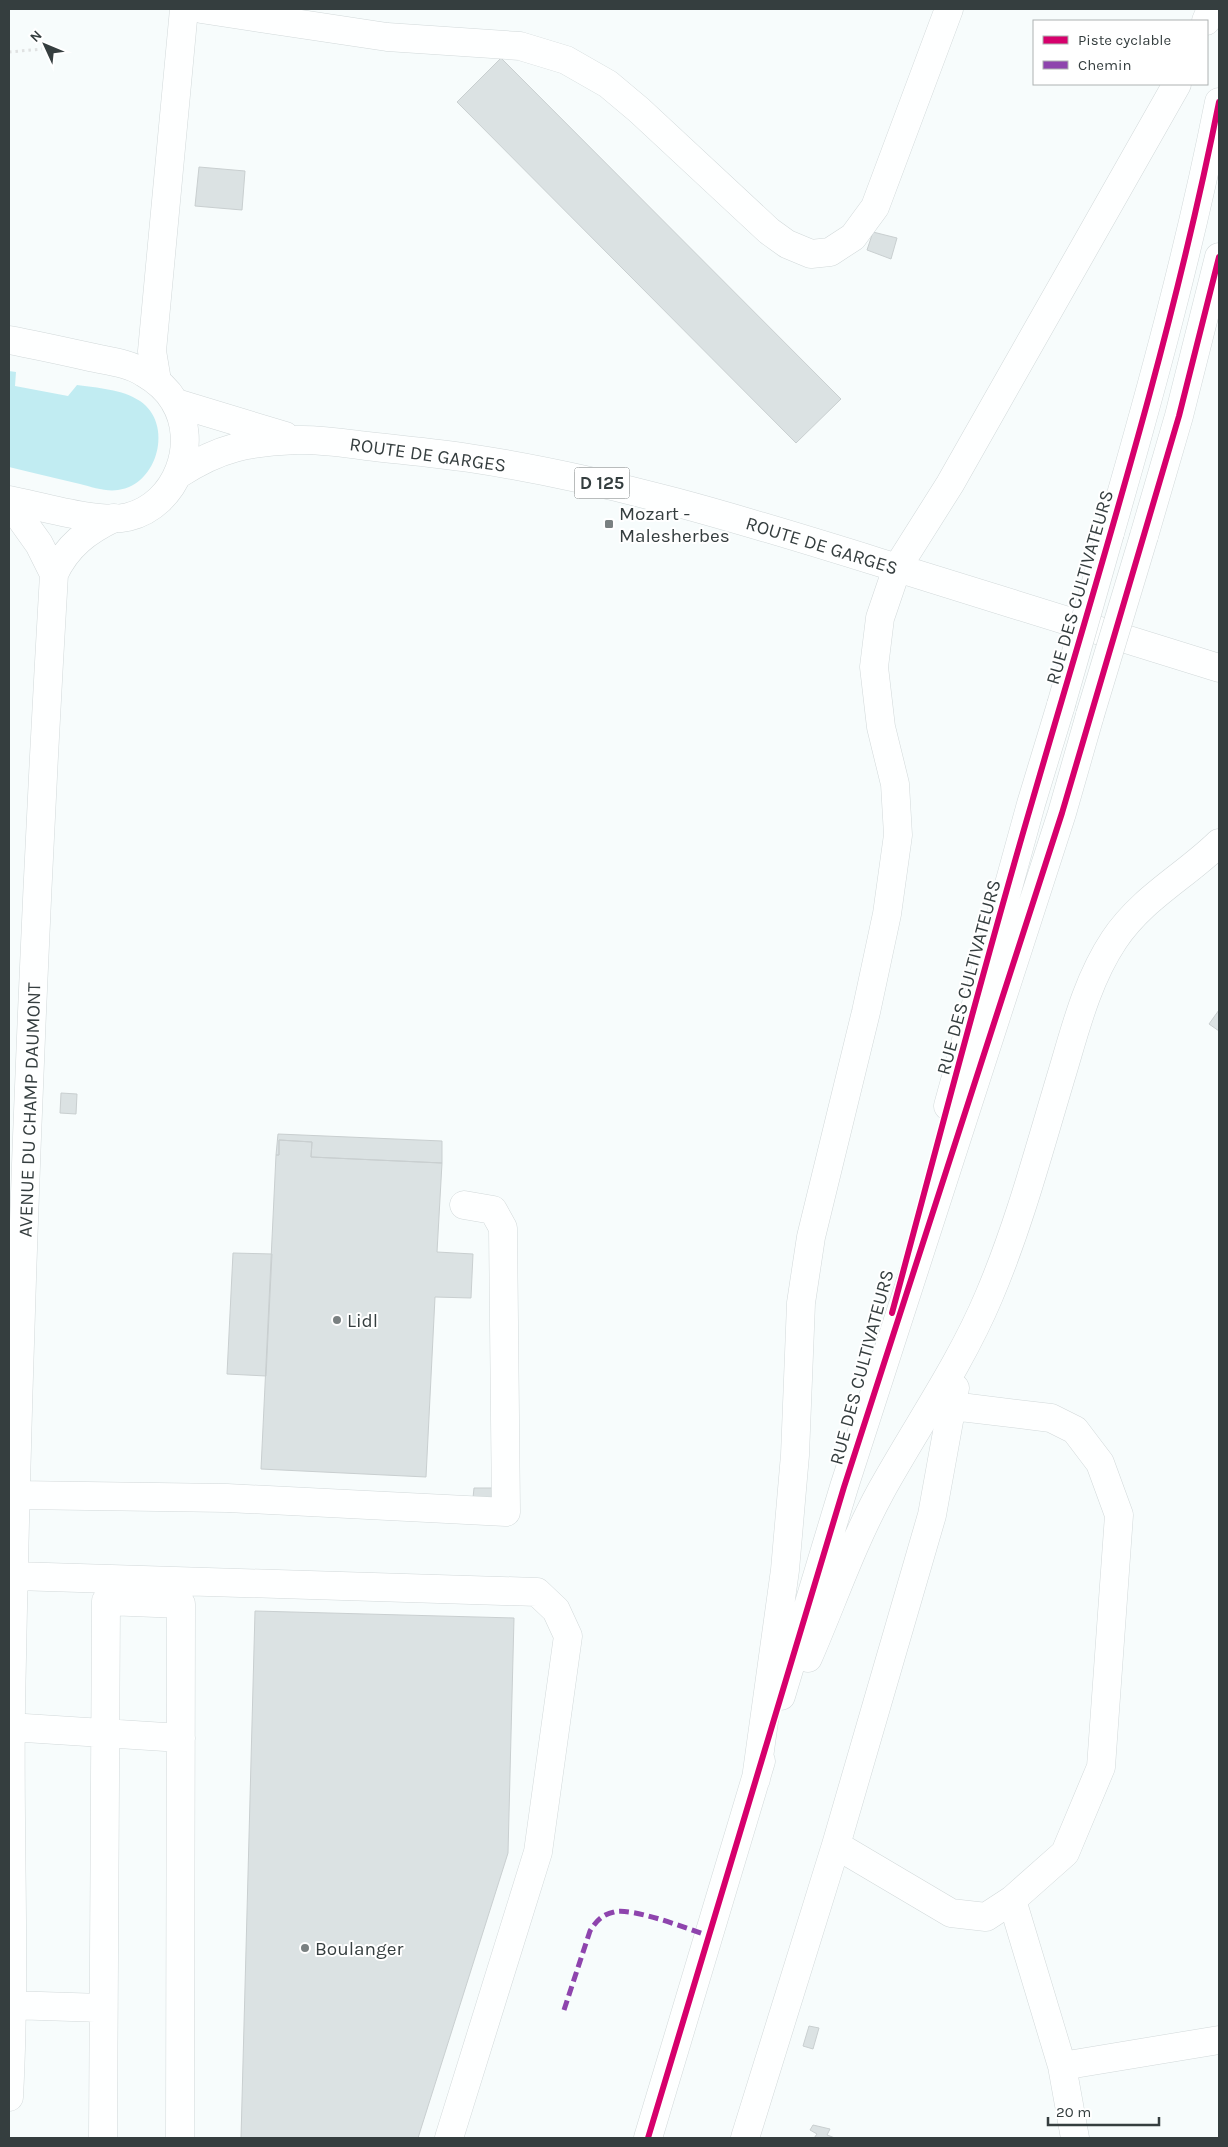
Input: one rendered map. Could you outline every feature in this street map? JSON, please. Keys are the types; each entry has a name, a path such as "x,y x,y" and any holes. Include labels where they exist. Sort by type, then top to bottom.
{"main road":[{"path":"157,381 152,350 184,9"},
{"path":"201,9 387,37 520,46 566,60 608,84 639,110 769,231 787,244 811,254 830,252 853,237 875,207 949,9"},
{"path":"756,1779 785,1570 795,1455 800,1303 811,1237 888,914 898,835 895,784 881,727 874,667 880,618 896,568 950,484 1176,85"},
{"name":"RUE DES CULTIVATEURS","path":"844,1487 1031,804 1152,387 1189,239 1219,102"},
{"name":"RUE DES CULTIVATEURS","path":"844,1487 1058,822 1179,416 1219,258"},
{"path":"9,340 126,365 142,371 169,392 176,403 184,427 185,445 179,474 164,495 153,505 127,517 89,516 9,501"},
{"path":"126,365 152,350"},
{"name":"ROUTE DE GARGES","path":"176,403 298,440"},
{"name":"ROUTE DE GARGES","path":"179,474 203,458 223,450 245,445 298,440 326,441 509,464 611,485 726,515 1219,668"},
{"name":"AVENUE DU CHAMP DAUMONT","path":"9,501 39,544 54,574"},
{"name":"AVENUE DU CHAMP DAUMONT","path":"9,2098 10,1728 17,1496 16,1264 54,574 60,561 79,539 114,518"},
{"path":"756,1779 858,1539 880,1492 961,1358 989,1296 1012,1237 1079,1016 1094,975 1113,941 1130,919 1152,897 1218,849"},
{"path":"17,1496 227,1498 506,1512 503,1228 493,1210 464,1205"},
{"path":"745,2138 836,1846 932,1515 961,1358"},
{"path":"836,1846 951,1913 986,1917 1012,1900 1065,1853 1101,1766 1119,1515 1100,1463 1075,1430 1051,1418 952,1406"},
{"path":"648,2138 844,1487"},
{"path":"15,1576 536,1592 556,1610 568,1636 538,1852 449,2138"},
{"path":"102,2138 106,1601 181,1604 180,2138"},
{"path":"10,1728 181,1738"},
{"path":"1012,1900 1062,2066 1075,2138"},
{"path":"10,2005 103,2008"},
{"path":"1062,2066 1219,2040"}],"path":[{"path":"9,52 42,49"}],"shaded area":[{"path":"9,371 16,372 15,386 68,396 77,385 117,391 140,401 150,411 157,424 159,438 152,466 132,486 118,490 99,489 9,467"}],"building":[{"path":"501,58 841,399 796,443 457,102"},
{"path":"199,167 245,171 242,210 195,206"},
{"path":"873,232 897,238 891,259 867,250"},
{"path":"1219,1010 1219,1031 1209,1024"},
{"path":"61,1093 77,1094 76,1114 60,1113"},
{"path":"278,1134 442,1141 442,1163 311,1157 312,1142 279,1140 279,1155 276,1155"},
{"path":"279,1140 312,1142 311,1157 442,1163 437,1252 473,1254 471,1298 435,1297 426,1477 261,1469 276,1155 279,1155"},
{"path":"233,1253 272,1254 266,1376 227,1374"},
{"path":"474,1488 494,1488 493,1500 473,1498"},
{"path":"255,1611 514,1618 508,1853 418,2138 241,2138"},
{"path":"809,2026 819,2028 813,2049 803,2046"},
{"path":"813,2125 830,2129 827,2135 835,2138 814,2138 817,2134 810,2130"}],"marked path":[{"path":"564,2010 590,1931 597,1921 606,1914 622,1911 634,1913 709,1936"}],"cycle path":[{"path":"892,1313 996,930 1157,367 1200,191 1219,102"},
{"path":"648,2138 844,1487 1062,813 1179,416 1219,257"}],"place":[{"name":"Mozart - Malesherbes","path":"609,524"},
{"name":"Lidl","path":"337,1320"},
{"name":"Boulanger","path":"305,1948"}]}
